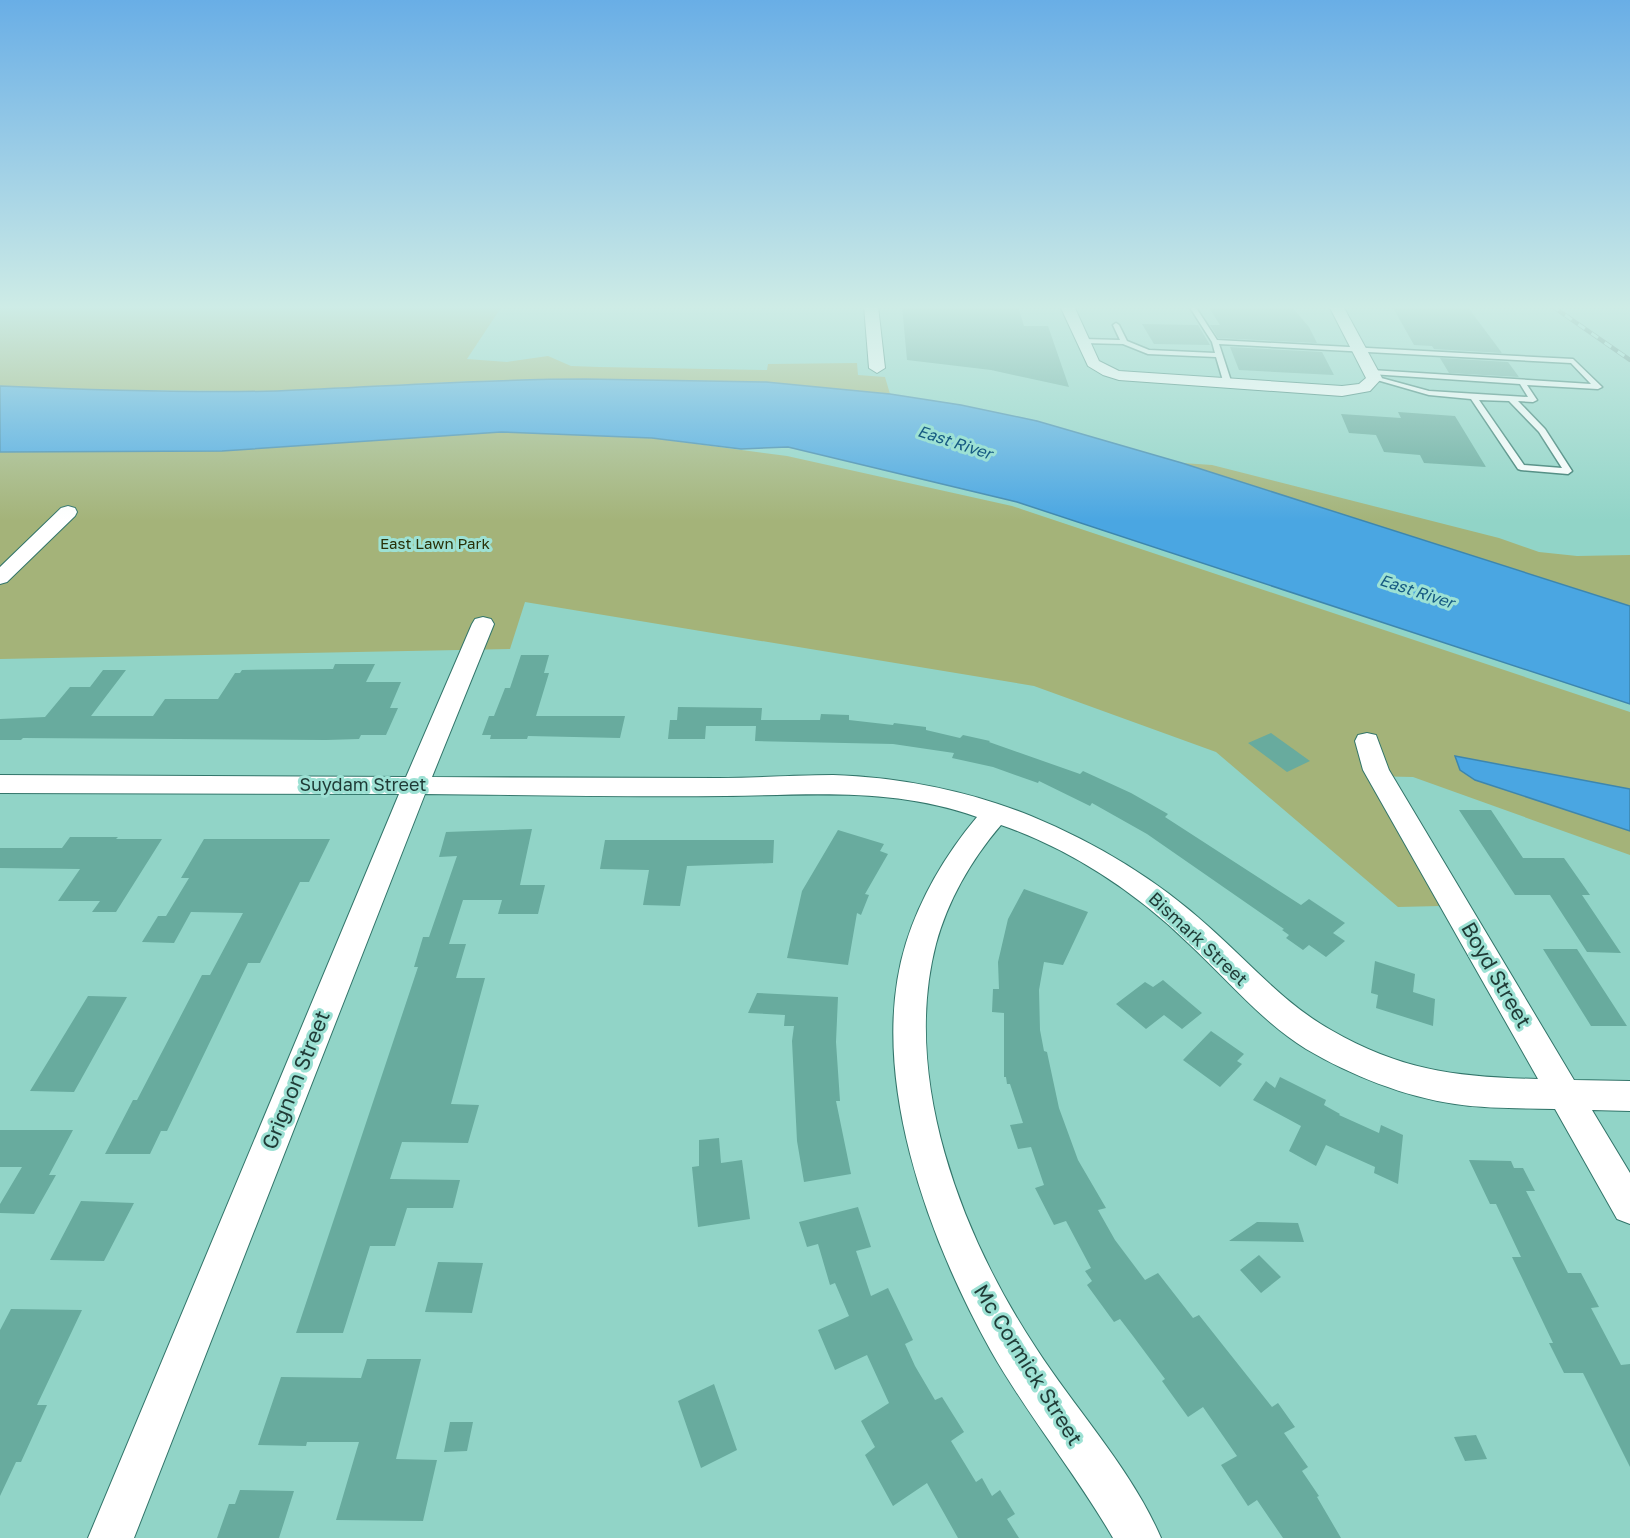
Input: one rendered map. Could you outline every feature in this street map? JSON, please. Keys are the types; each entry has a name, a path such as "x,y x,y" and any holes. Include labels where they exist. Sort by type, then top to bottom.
{"street":[{"path":"1136,378 1342,391 1370,380"},
{"path":"0,578 68,512"},
{"name":"Grignon Street","path":"111,1538 415,786 483,624"},
{"name":"Boyd Street","path":"1367,741 1376,770 1630,1207"},
{"name":"Suydam Street","path":"0,784 726,787"},
{"name":"Bismark Street","path":"726,787 837,784 896,790 953,801 996,813 1052,834 1139,885 1179,917 1258,995 1293,1022 1341,1051 1387,1070 1445,1088 1565,1095 1630,1096"},
{"name":"Mc Cormick Street","path":"996,813 964,852 941,892 924,937 914,980 910,1028 912,1079 921,1135 939,1196 969,1271 1006,1339 1138,1538"}],"lane":[{"path":"1226,378 1228,384"},
{"path":"1370,380 1522,382 1598,387 1589,378"},
{"path":"1370,380 1429,393 1533,400 1522,382"},
{"path":"1473,397 1521,467 1568,471 1542,431 1511,399"}],"green space":[{"path":"0,378 885,378 890,394 766,382 585,379 475,381 276,391 103,390 0,386"},
{"name":"East Lawn Park","path":"501,432 652,438 787,456 1012,506 1630,712 1630,855 1413,777 1367,776 1440,906 1398,907 1216,752 1034,686 525,602 510,649 0,659 0,452 222,451"},
{"path":"1182,463 1212,465 1499,538 1539,552 1577,556 1630,555 1630,606"}],"water":[{"name":"East River","path":"508,380 766,382 890,394 961,405 1037,421 1182,463 1630,606 1630,704 1017,502 788,447 741,449 652,438 501,432 222,451 0,452 0,386 242,392"},
{"path":"1455,756 1630,789 1630,831 1475,780 1460,770"}],"building":[{"path":"1027,378 1066,378 1069,387"},
{"path":"1398,412 1455,416 1486,467 1424,463 1420,455 1384,452 1376,435 1349,433 1341,414 1401,418"},
{"path":"521,655 549,655 544,673 549,673 536,716 625,716 620,738 528,736 527,739 490,739 491,735 482,735 489,716 494,716 505,688 510,688"},
{"path":"335,664 375,664 366,682 401,682 390,708 398,708 386,735 361,735 359,739 326,740 23,738 21,740 0,740 0,719 45,717 70,687 90,687 103,670 126,670 91,716 153,716 165,699 218,699 235,673 240,673 242,670 333,669"},
{"path":"678,707 762,708 761,720 820,720 821,714 849,715 849,720 926,727 926,730 960,738 963,735 990,741 1080,774 1083,771 1131,793 1168,814 1165,817 1301,905 1309,899 1345,923 1333,933 1345,941 1326,957 1309,945 1303,950 1286,938 1289,935 1282,930 1284,929 1147,834 1092,803 1090,806 1039,781 1038,783 993,767 952,758 954,753 893,744 755,741 756,726 706,726 705,739 668,739 670,720 677,720"},
{"path":"1271,733 1310,761 1287,772 1248,743"},
{"path":"1459,810 1491,810 1523,858 1564,858 1590,895 1582,895 1621,953 1587,952 1550,895 1515,895"},
{"path":"532,829 520,885 545,885 538,914 498,914 502,900 463,900 449,944 466,944 456,978 485,978 451,1104 479,1105 468,1143 402,1142 390,1179 460,1180 453,1208 407,1208 395,1246 370,1246 343,1333 296,1333 418,967 414,967 423,937 429,937 457,856 439,857 446,832"},
{"path":"838,830 884,844 880,851 888,854 865,894 869,895 861,915 857,913 848,965 787,958 802,891"},
{"path":"70,837 162,839 116,912 92,912 100,901 58,901 80,869 0,868 0,848 62,848"},
{"path":"204,839 330,839 309,882 300,882 260,963 248,963 167,1131 161,1131 150,1154 105,1154 133,1100 137,1100 202,975 210,975 243,913 191,912 174,943 142,942 158,916 166,916 189,878 181,878"},
{"path":"605,840 774,840 773,863 687,866 680,906 643,905 649,870 600,869"},
{"path":"1024,889 1088,912 1063,965 1044,962 1039,990 1040,1030 1059,1108 1078,1160 1106,1208 1098,1210 1115,1240 1145,1280 1158,1273 1193,1318 1199,1315 1272,1407 1278,1403 1295,1427 1284,1433 1308,1467 1302,1471 1319,1496 1317,1497 1341,1538 1283,1538 1257,1500 1248,1506 1221,1465 1237,1456 1203,1407 1188,1417 1162,1381 1165,1379 1120,1319 1114,1322 1087,1285 1092,1281 1085,1271 1091,1268 1066,1221 1054,1225 1035,1188 1044,1185 1031,1147 1018,1149 1010,1125 1023,1123 1010,1084 1007,1084 1006,1077 1004,1077 1004,1013 992,1012 993,989 999,989 998,962 1008,919"},
{"path":"1543,949 1577,949 1627,1026 1591,1026"},
{"path":"1375,961 1415,974 1413,992 1435,999 1433,1026 1376,1008 1378,995 1371,993"},
{"path":"1163,980 1202,1013 1182,1029 1164,1015 1146,1029 1116,1004 1145,982 1153,987"},
{"path":"757,993 838,997 836,1042 840,1101 836,1101 851,1174 804,1182 797,1141 792,1041 794,1026 784,1026 785,1015 748,1013"},
{"path":"88,996 127,997 74,1092 30,1091"},
{"path":"1211,1031 1244,1054 1237,1061 1242,1064 1220,1087 1183,1060"},
{"path":"1280,1077 1326,1100 1324,1105 1339,1115 1379,1133 1381,1125 1403,1135 1398,1184 1374,1173 1375,1167 1326,1145 1316,1166 1289,1151 1301,1126 1253,1100 1266,1081 1275,1088"},
{"path":"0,1130 73,1130 49,1175 56,1175 34,1214 0,1213 0,1204 22,1167 0,1167"},
{"path":"719,1138 721,1163 742,1160 750,1219 698,1227 692,1167 699,1166 699,1140"},
{"path":"1469,1160 1511,1161 1514,1168 1523,1168 1535,1191 1526,1191 1568,1273 1581,1273 1599,1307 1591,1308 1621,1365 1630,1364 1630,1467 1583,1373 1564,1373 1549,1343 1553,1343 1512,1257 1521,1257 1496,1204 1490,1204"},
{"path":"81,1201 134,1203 104,1261 50,1260"},
{"path":"858,1207 871,1247 856,1251 871,1296 888,1288 913,1340 905,1344 915,1366 935,1400 942,1397 964,1432 951,1441 976,1482 982,1478 992,1496 1000,1490 1015,1514 1007,1519 1019,1538 958,1538 927,1483 893,1506 865,1455 875,1447 861,1421 889,1403 867,1355 835,1370 818,1330 849,1316 835,1283 830,1285 818,1244 807,1247 799,1222"},
{"path":"1257,1222 1298,1223 1304,1242 1229,1241"},
{"path":"1259,1255 1281,1277 1261,1293 1240,1270"},
{"path":"438,1262 483,1263 472,1313 425,1312"},
{"path":"11,1309 82,1310 37,1405 47,1405 21,1462 16,1462 0,1496 0,1330"},
{"path":"367,1359 421,1359 396,1459 437,1460 423,1521 336,1520 359,1442 307,1442 306,1446 258,1445 281,1377 361,1378"},
{"path":"714,1384 737,1450 701,1468 678,1401"},
{"path":"450,1422 473,1422 467,1451 444,1452"},
{"path":"1476,1435 1487,1459 1465,1461 1454,1437"},
{"path":"240,1490 294,1491 279,1538 217,1538 229,1504 235,1504"}]}
